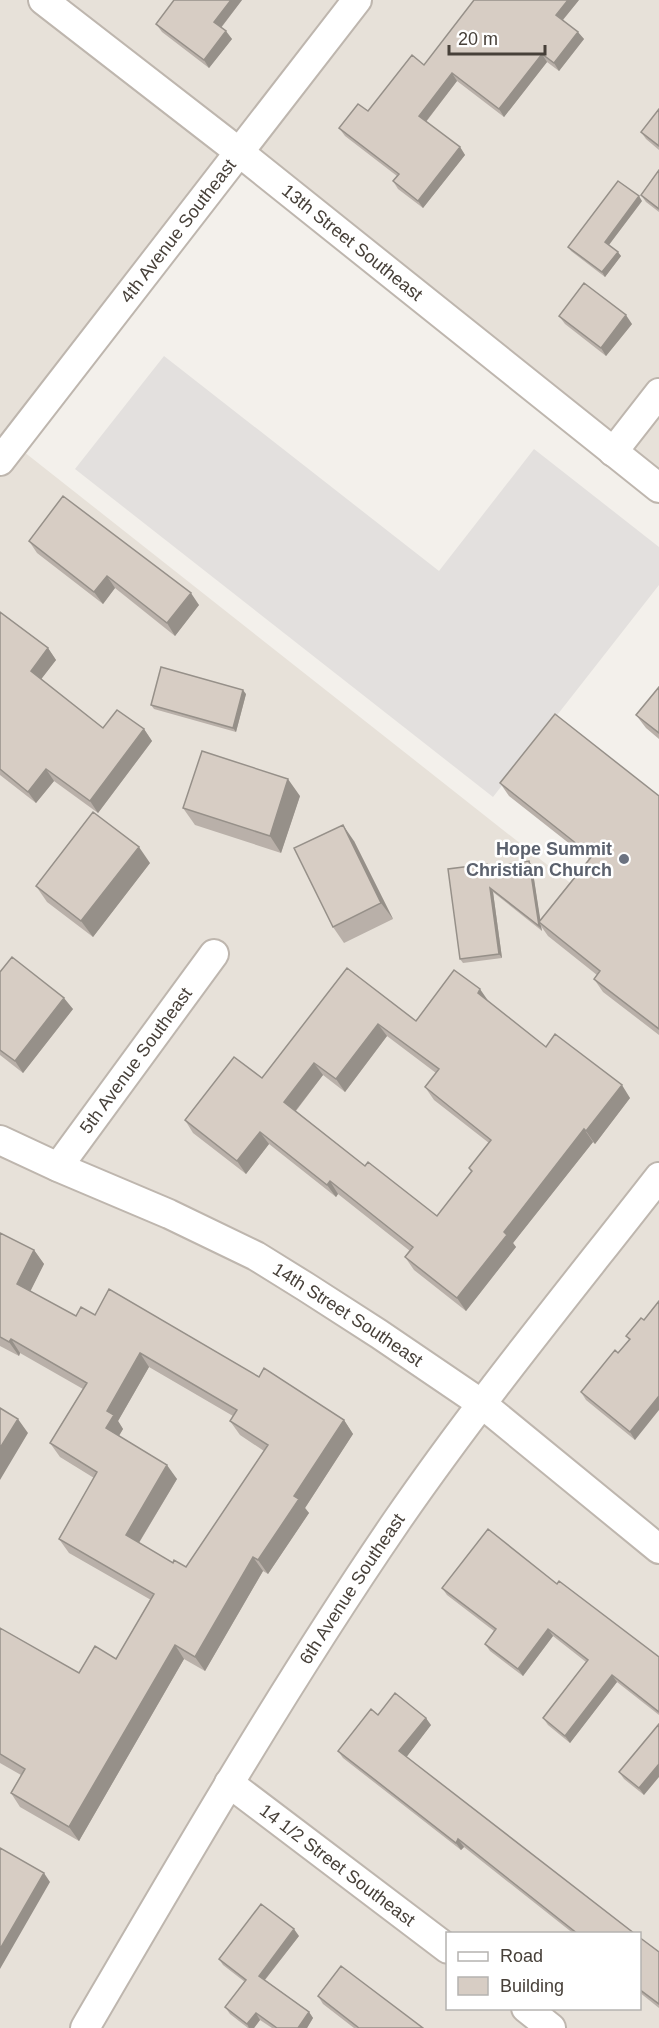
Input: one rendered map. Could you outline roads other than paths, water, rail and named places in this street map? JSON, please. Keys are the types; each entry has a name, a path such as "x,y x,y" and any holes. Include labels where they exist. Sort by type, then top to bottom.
{"street":[{"name":"13th Street Southeast","path":"43,0 239,152 659,488"},
{"name":"4th Avenue Southeast","path":"0,461 357,0"},
{"path":"613,452 659,393"},
{"name":"5th Avenue Southeast","path":"58,1167 214,954"},
{"name":"14th Street Southeast","path":"0,1140 168,1214 256,1256 380,1334 482,1404 659,1549"},
{"name":"6th Avenue Southeast","path":"85,2028 229,1783 396,1522 482,1404 659,1177"},
{"name":"14 1/2 Street Southeast","path":"229,1783 446,1948"},
{"path":"528,2010 551,2028"}],"place":[{"name":"Hope Summit Christian Church","path":"624,859"}]}
